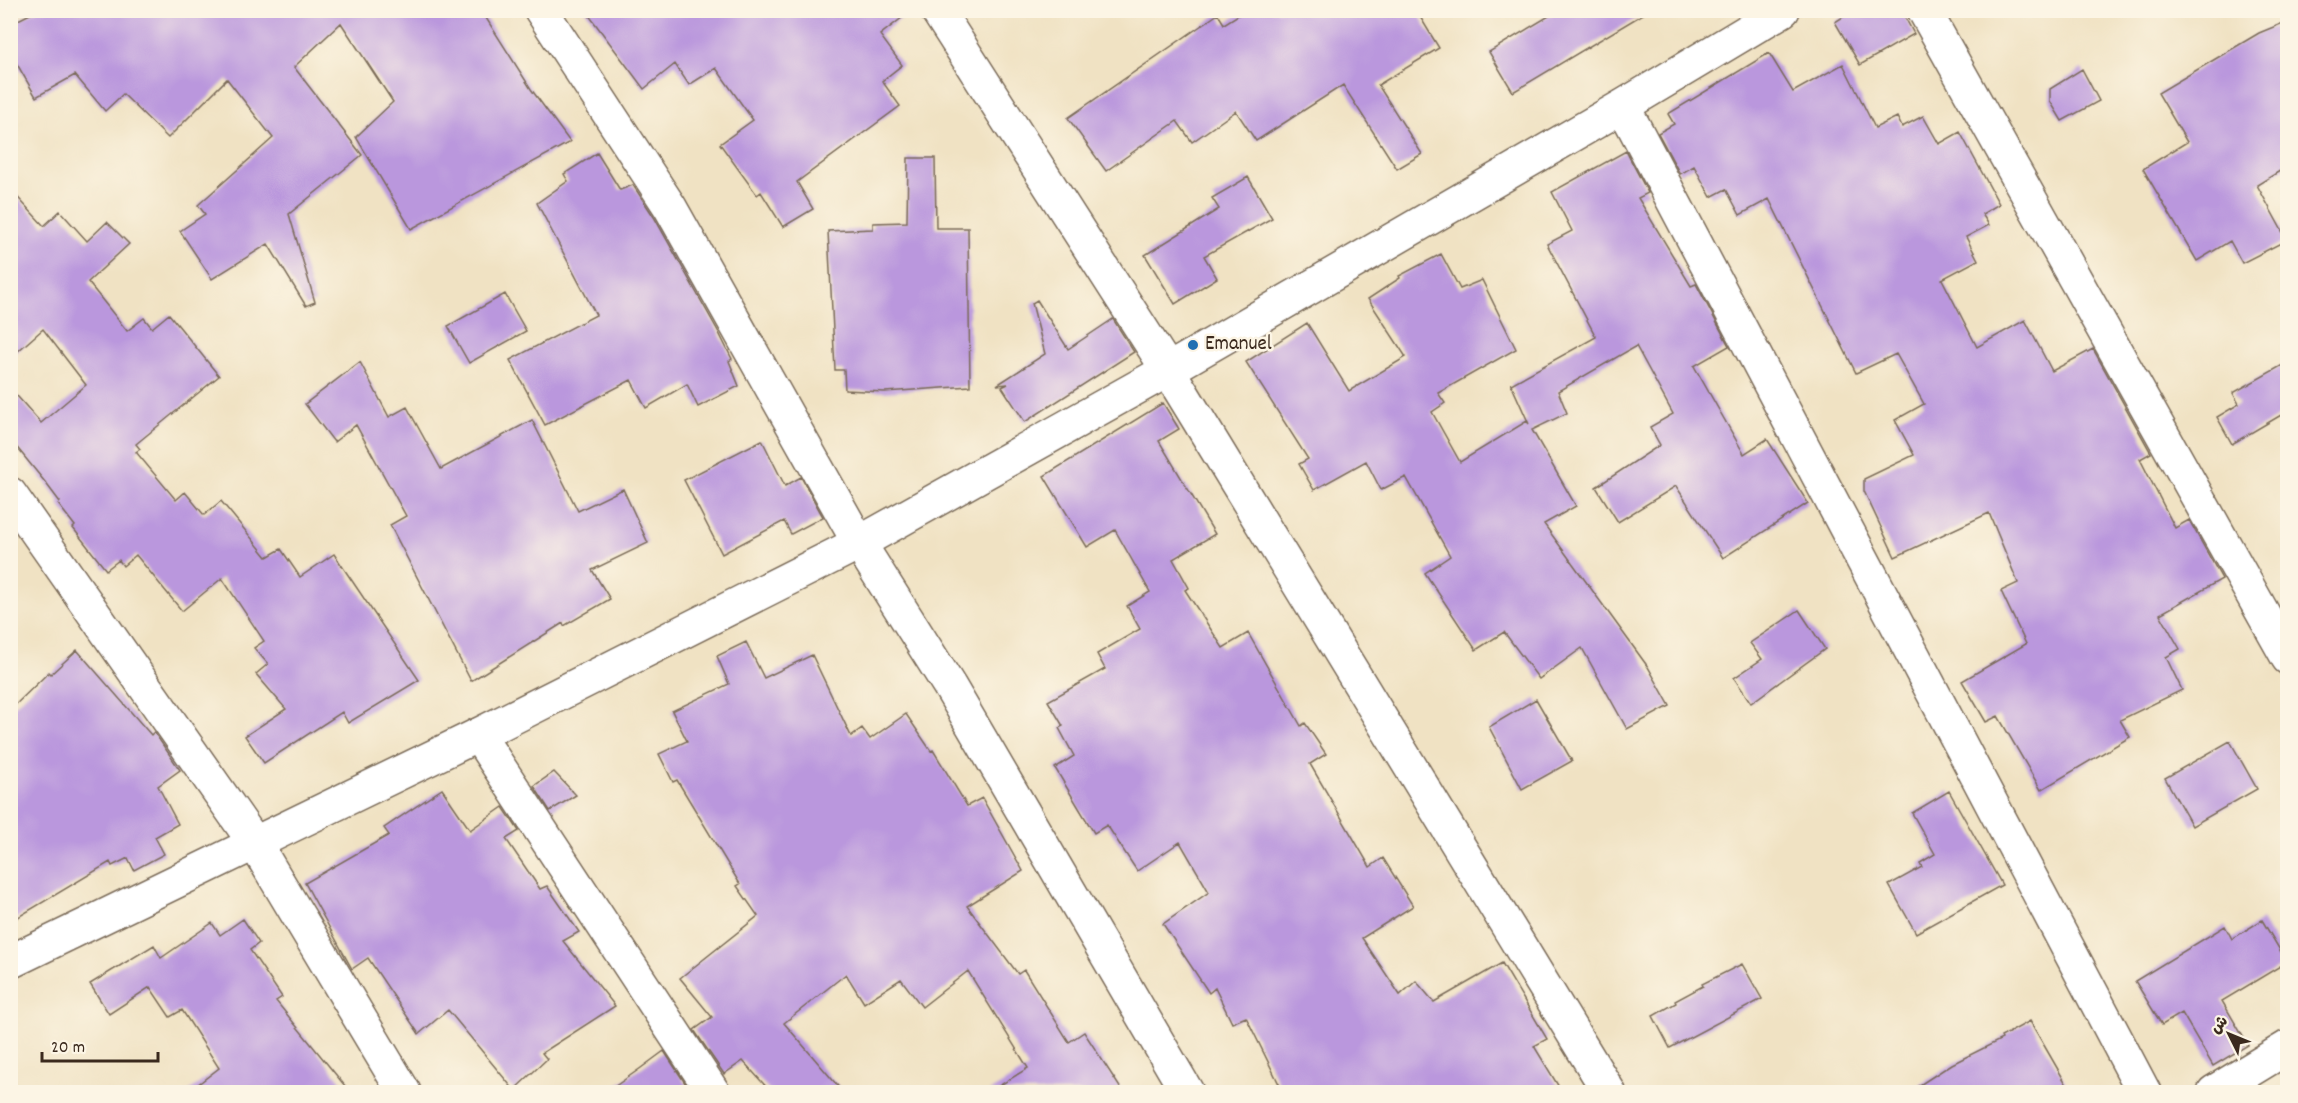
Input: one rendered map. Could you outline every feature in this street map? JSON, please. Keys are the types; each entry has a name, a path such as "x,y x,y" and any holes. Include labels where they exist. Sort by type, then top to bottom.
{"street":[{"path":"541,10 670,207 859,543 950,687 1187,1092"},
{"path":"937,10 1168,370 1609,1092"},
{"path":"10,962 478,735 859,543 1168,370 1623,106 1743,21 1783,10"},
{"path":"1924,10 2288,658"},
{"path":"1623,106 2144,1092"},
{"path":"10,494 254,842 405,1092"},
{"path":"478,735 713,1092"},
{"path":"2214,1092 2288,1047"}],"building":[{"path":"38,10 481,10 531,89 570,142 411,229 356,137 393,102 341,23 294,67 362,155 289,214 315,302 306,306 268,244 212,279 180,231 205,214 198,205 273,138 227,79 168,138 123,94 105,111 75,75 36,97 10,52 10,24"},
{"path":"585,10 912,10 880,35 902,65 882,81 900,106 797,182 813,209 783,227 761,192 757,195 720,144 753,120 716,68 689,85 675,64 644,89"},
{"path":"1246,10 1416,10 1439,48 1378,85 1422,154 1397,169 1343,85 1256,141 1236,111 1192,142 1177,121 1106,171 1068,118 1218,14 1224,24"},
{"path":"1559,10 1650,10 1513,92 1489,52"},
{"path":"1854,10 1901,10 1914,34 1860,65 1835,22"},
{"path":"2288,21 2288,166 2257,185 2287,240 2242,263 2230,241 2197,261 2143,169 2187,142 2158,93 2259,33"},
{"path":"1769,53 1793,92 1843,64 1875,128 1897,117 1902,127 1923,116 1939,144 1960,132 1999,204 1982,214 1989,225 1966,237 1978,260 1942,279 1977,347 2025,320 2052,371 2093,349 2151,453 2140,459 2175,528 2189,520 2222,579 2160,614 2180,649 2166,657 2182,690 2120,720 2130,737 2041,790 1998,716 1986,722 1962,681 2026,644 2001,591 2018,583 1989,513 1895,557 1864,491 1864,479 1914,455 1895,420 1924,404 1896,354 1856,373 1769,199 1740,215 1726,189 1711,197 1694,166 1680,174 1658,133 1674,124 1668,114"},
{"path":"2082,69 2099,101 2062,121 2050,101 2050,89"},
{"path":"1626,151 1648,193 1638,198 1691,286 1696,284 1729,346 1694,366 1744,454 1767,439 1808,503 1723,558 1676,486 1618,522 1596,487 1660,445 1650,427 1673,414 1636,346 1558,391 1567,413 1532,430 1576,506 1544,524 1648,667 1670,706 1627,729 1582,648 1539,679 1504,632 1476,650 1425,573 1450,556 1406,477 1381,490 1366,461 1314,490 1299,464 1308,459 1246,362 1307,323 1349,391 1406,357 1368,299 1400,278 1399,276 1441,254 1460,289 1482,280 1516,349 1438,393 1445,403 1432,412 1460,462 1527,421 1529,424 1511,384 1596,337 1547,244 1572,231 1552,192"},
{"path":"597,153 620,190 633,185 654,217 718,331 732,359 729,361 739,386 698,407 687,384 646,408 631,380 545,425 510,360 596,315 537,203 568,181 564,174"},
{"path":"908,158 935,158 936,228 968,228 970,386 885,392 845,390 844,370 835,370 828,231 873,229 873,223 907,222"},
{"path":"1248,177 1272,218 1204,256 1217,278 1175,304 1145,255 1219,209 1212,198"},
{"path":"10,189 44,226 60,211 87,241 107,222 129,244 88,282 127,331 144,318 152,328 169,314 219,376 136,444 140,449 136,452 176,500 185,492 204,515 221,501 267,557 281,549 300,577 334,554 419,680 348,723 342,712 264,763 245,736 286,709 256,674 268,664 254,648 264,641 222,578 182,611 136,555 123,566 119,560 106,570 73,528 75,526 58,504 60,502 10,439 10,388 41,423 86,385 43,329 10,358"},
{"path":"505,294 526,331 469,363 448,326"},
{"path":"1037,300 1068,349 1113,319 1134,352 1025,422 1002,387 1008,384 997,385 1045,354 1032,303"},
{"path":"360,362 389,417 407,407 441,469 532,420 578,511 623,489 648,543 592,570 610,599 564,626 563,623 471,681 390,525 406,516 356,425 334,442 305,404"},
{"path":"2288,362 2288,411 2232,444 2217,417 2239,404 2233,393"},
{"path":"1163,403 1179,429 1159,441 1215,534 1173,559 1189,588 1185,590 1223,648 1248,633 1301,726 1305,723 1326,754 1310,764 1370,867 1383,858 1413,906 1362,938 1400,995 1416,981 1434,1002 1502,963 1547,1039 1534,1046 1562,1092 1283,1092 1246,1017 1232,1023 1215,988 1209,993 1163,924 1209,892 1180,842 1137,871 1107,825 1094,833 1055,768 1074,756 1059,728 1063,726 1048,701 1105,669 1097,654 1140,629 1127,606 1150,592 1115,530 1087,547 1044,476"},
{"path":"762,440 785,486 801,477 823,517 791,534 784,521 722,554 684,480"},
{"path":"1799,610 1825,649 1751,703 1734,678 1762,659 1750,643"},
{"path":"746,642 764,678 812,655 851,736 862,728 870,739 906,714 931,751 933,750 967,806 982,798 1023,871 967,906 1018,974 1024,970 1069,1042 1084,1032 1123,1092 989,1092 1028,1068 968,971 922,1007 901,979 864,1003 846,974 784,1023 843,1092 771,1092 743,1061 724,1074 694,1030 712,1017 680,978 758,916 737,886 740,884 677,780 673,782 659,754 687,741 672,711 729,684 717,656"},
{"path":"77,650 151,735 154,732 180,770 158,786 178,824 155,837 164,854 134,870 128,858 112,866 110,862 10,922 10,710 49,672 51,674"},
{"path":"1536,699 1572,761 1522,789 1489,727"},
{"path":"2230,741 2257,789 2192,826 2165,778"},
{"path":"554,772 576,795 550,811 534,786"},
{"path":"442,789 470,830 503,807 519,831 506,839 540,889 547,886 579,932 563,941 615,1006 542,1053 547,1059 514,1090 448,1010 419,1034 368,958 352,969 305,883 389,835 384,828"},
{"path":"1949,791 2002,885 1916,933 1889,885 1922,867 1920,863 1935,854 1912,813"},
{"path":"243,919 259,943 250,950 282,997 276,1001 350,1092 188,1092 219,1068 182,1010 170,1017 150,987 109,1014 90,984 154,945 161,958 212,923 220,935"},
{"path":"2262,920 2287,962 2222,1001 2248,1045 2213,1066 2182,1013 2162,1025 2135,981 2225,926 2232,939"},
{"path":"1742,964 1762,999 1670,1048 1653,1016 1703,986 1702,984"},
{"path":"2030,1021 2071,1092 1909,1092 1952,1064 2002,1039 2001,1037"},
{"path":"664,1051 691,1092 607,1092 641,1068"}],"place":[{"name":"Emanuel","path":"1193,345"}]}
